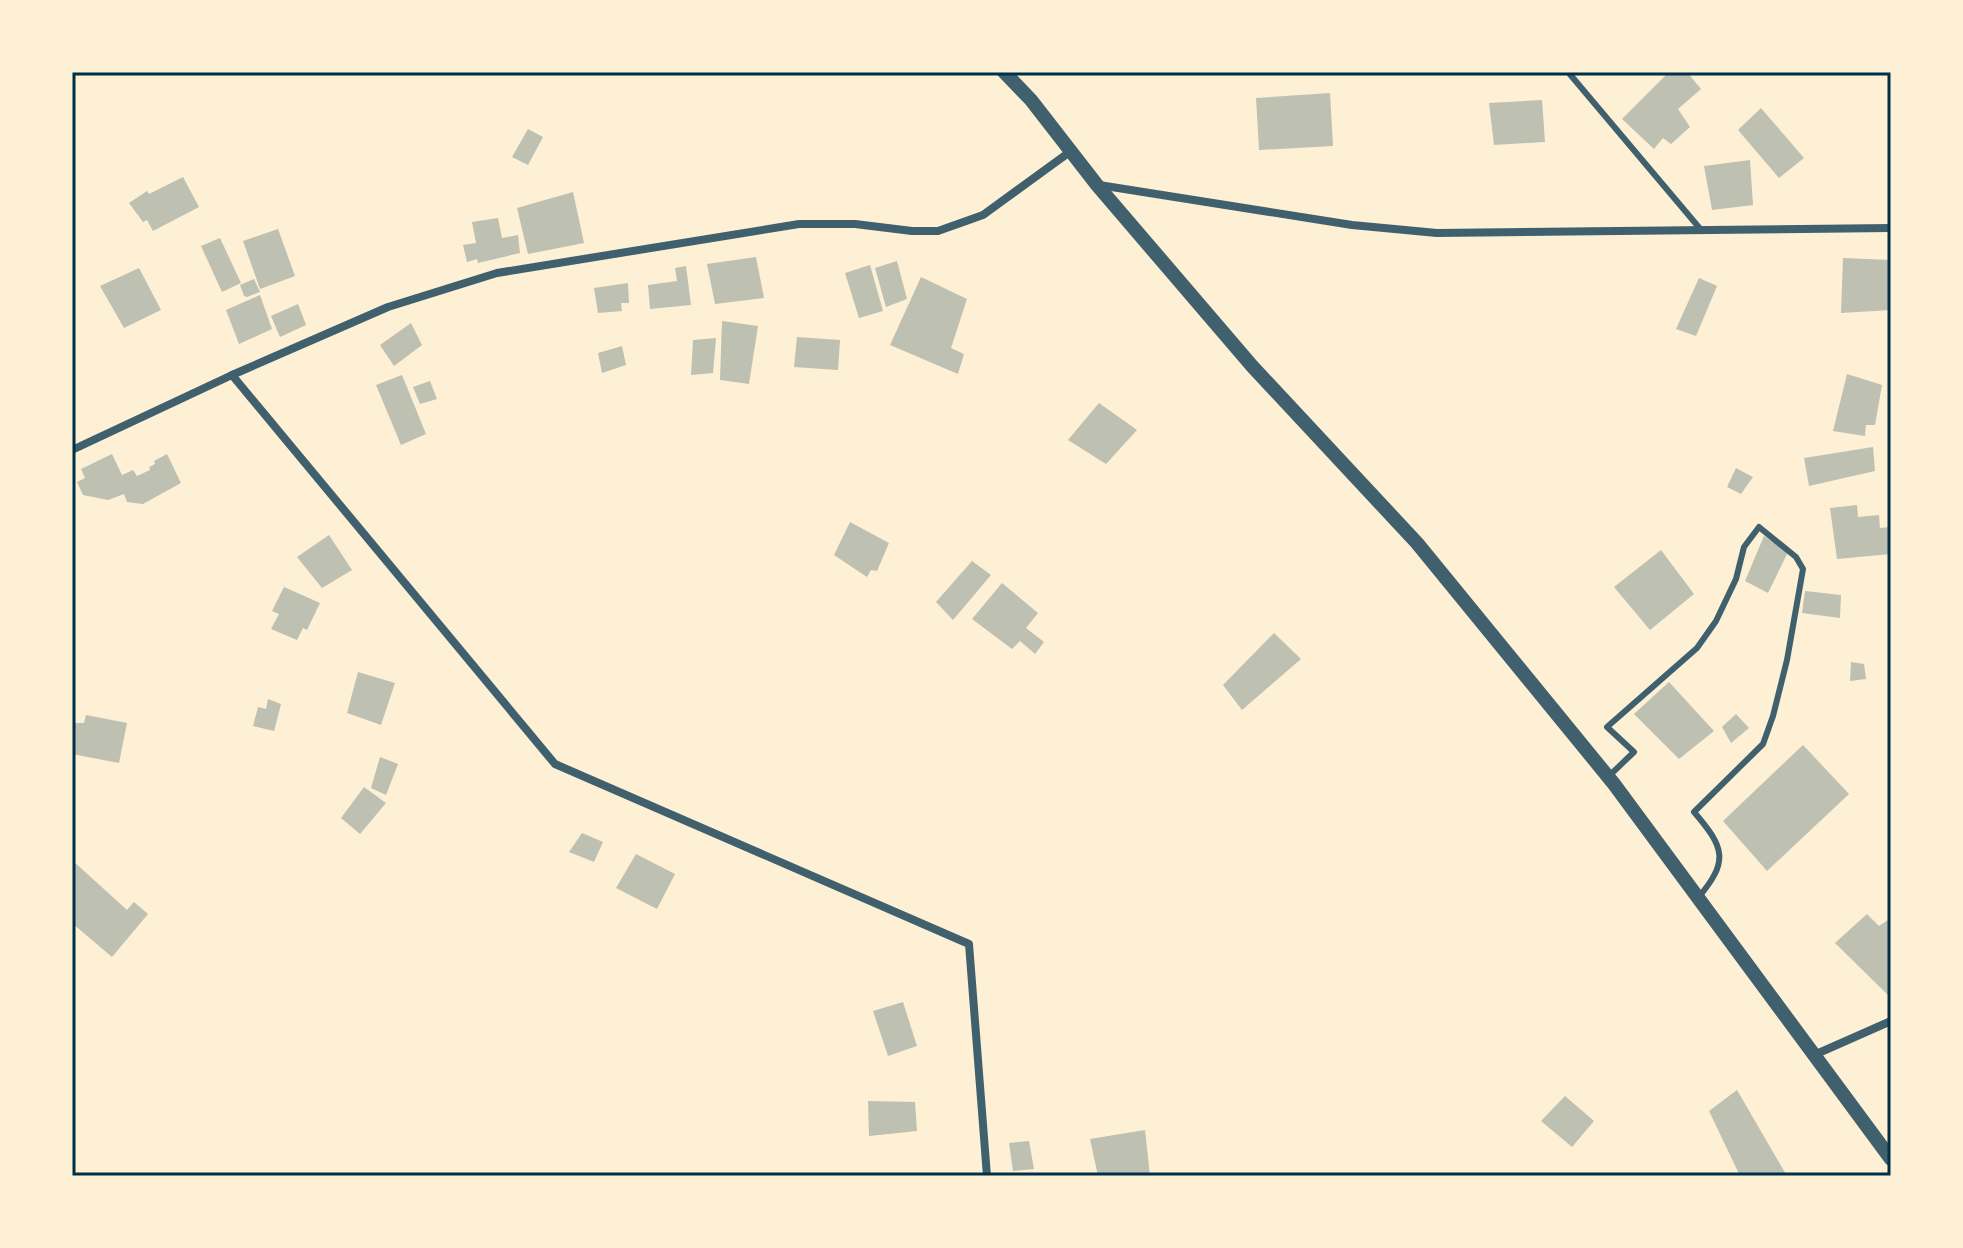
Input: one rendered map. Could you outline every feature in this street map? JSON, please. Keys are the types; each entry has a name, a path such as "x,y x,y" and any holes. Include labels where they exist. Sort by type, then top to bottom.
{"street":[{"path":"1004,72 1031,100 1097,185 1252,366 1417,543 1608,777 1891,1159"},
{"path":"72,450 388,307 497,273 799,224 855,224 938,231 983,215 1071,151"},
{"path":"1097,185 1352,225 1437,233 1891,228"},
{"path":"232,375 555,764 969,944 987,1176"},
{"path":"1814,1055 1891,1021"}],"lane":[{"path":"1568,72 1702,231"},
{"path":"1608,777 1634,752 1607,727 1697,648 1716,621 1736,579 1744,547 1759,527 1796,557 1803,569 1787,660 1763,744 1694,812 1715,837 1719,857 1718,874 1698,898"}],"building":[{"path":"1669,72 1687,72 1701,89 1678,109 1690,127 1671,144 1663,138 1654,149 1622,119"},
{"path":"1330,93 1333,146 1259,150 1256,98"},
{"path":"1542,100 1545,142 1494,145 1489,103"},
{"path":"1761,108 1804,158 1779,178 1738,130"},
{"path":"528,129 543,137 528,165 512,157"},
{"path":"1750,160 1753,205 1712,210 1704,166"},
{"path":"183,177 199,207 153,231 147,220 143,222 129,203 147,191 149,194"},
{"path":"573,192 584,243 528,254 517,208"},
{"path":"498,218 502,238 518,235 520,253 478,263 477,259 467,262 463,245 476,243 472,222"},
{"path":"278,229 295,276 260,289 243,241"},
{"path":"220,238 241,283 222,292 201,246"},
{"path":"756,257 764,298 715,304 707,264"},
{"path":"1843,258 1891,260 1891,310 1841,313"},
{"path":"897,261 907,299 886,307 875,268"},
{"path":"870,265 883,311 859,318 845,273"},
{"path":"686,266 691,305 650,309 648,285 677,281 675,268"},
{"path":"139,268 161,310 124,328 100,286"},
{"path":"921,277 967,299 951,348 964,354 958,374 890,345"},
{"path":"1699,278 1717,286 1696,336 1676,329"},
{"path":"254,279 260,292 244,296 240,285"},
{"path":"628,283 629,303 621,303 622,311 598,313 594,288"},
{"path":"260,295 272,329 239,344 226,310"},
{"path":"298,304 306,325 280,337 271,316"},
{"path":"722,321 758,326 749,384 720,380"},
{"path":"411,323 422,345 394,366 380,345"},
{"path":"797,337 840,340 838,370 794,367"},
{"path":"716,338 713,373 691,375 693,340"},
{"path":"622,346 626,365 602,373 598,353"},
{"path":"1847,374 1882,385 1875,425 1866,425 1865,436 1833,431"},
{"path":"402,375 426,434 401,445 376,385"},
{"path":"430,381 437,399 420,404 413,387"},
{"path":"1099,403 1137,430 1106,464 1068,440"},
{"path":"1873,447 1875,471 1809,486 1804,458"},
{"path":"112,454 122,475 133,470 137,476 150,470 154,461 167,454 181,483 143,504 127,502 124,494 108,500 83,495 77,482 85,478 81,469"},
{"path":"1736,468 1753,477 1741,494 1727,487"},
{"path":"1857,505 1858,517 1879,515 1880,528 1891,527 1891,554 1837,559 1830,508"},
{"path":"850,522 889,543 877,571 871,570 867,577 834,555"},
{"path":"329,535 352,570 322,588 297,557"},
{"path":"1764,536 1788,552 1768,593 1745,581"},
{"path":"1661,550 1694,594 1650,630 1614,587"},
{"path":"972,561 991,575 953,620 936,602"},
{"path":"1002,583 1038,613 1026,628 1044,642 1035,654 1020,641 1012,649 972,619"},
{"path":"284,587 320,603 307,630 303,628 297,640 271,629 279,614 272,611"},
{"path":"1805,591 1841,595 1840,618 1802,613"},
{"path":"1274,633 1301,659 1242,710 1223,685"},
{"path":"1851,662 1864,664 1866,679 1850,681"},
{"path":"358,672 395,683 381,725 347,713"},
{"path":"1669,682 1714,731 1679,759 1634,714"},
{"path":"268,699 281,704 274,731 253,726 258,707 266,709"},
{"path":"1736,714 1749,728 1731,743 1722,727"},
{"path":"86,715 127,723 119,763 72,754 73,723 84,723"},
{"path":"1803,745 1849,794 1767,871 1723,821"},
{"path":"380,757 398,764 386,795 371,788"},
{"path":"364,787 386,803 360,834 341,818"},
{"path":"582,833 603,842 594,862 569,852"},
{"path":"636,854 675,874 657,909 616,888"},
{"path":"72,860 127,910 134,902 148,914 112,957 72,923"},
{"path":"1867,914 1879,926 1891,918 1891,998 1835,943"},
{"path":"903,1002 917,1046 888,1056 873,1011"},
{"path":"1737,1090 1787,1176 1740,1176 1709,1111"},
{"path":"1565,1096 1594,1121 1572,1147 1541,1121"},
{"path":"868,1101 915,1102 917,1131 869,1136"},
{"path":"1145,1130 1150,1176 1098,1176 1090,1139"},
{"path":"1029,1141 1034,1169 1013,1171 1009,1143"}]}
